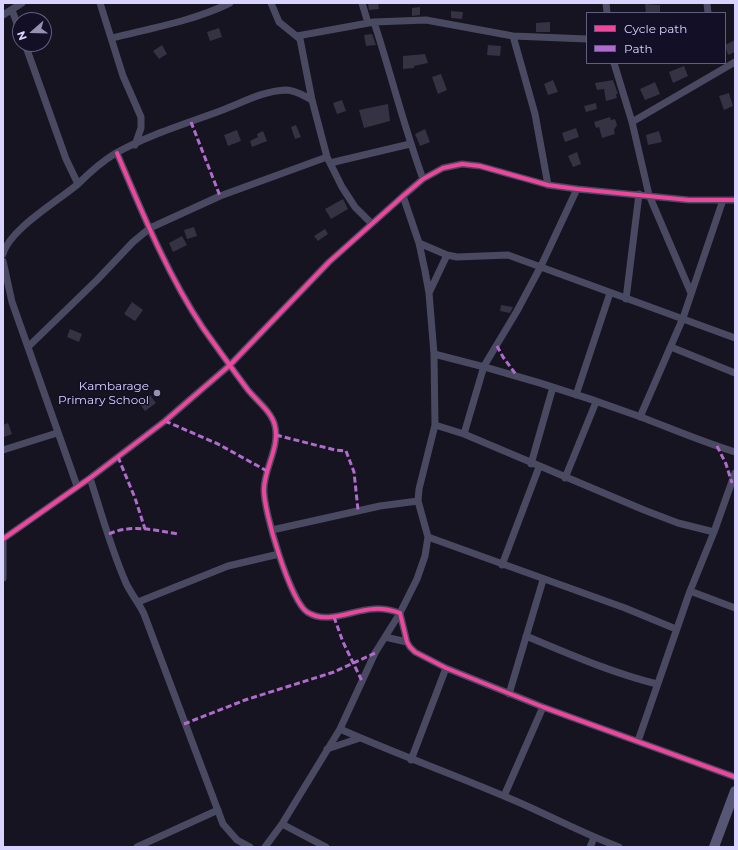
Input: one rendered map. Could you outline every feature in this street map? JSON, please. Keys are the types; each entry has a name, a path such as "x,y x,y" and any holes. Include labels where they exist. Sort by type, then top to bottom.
{"street":[{"path":"100,3 123,76 141,117 140,128 135,145"},
{"path":"112,38 179,22 213,11 230,3"},
{"path":"271,3 280,22 297,36 301,43 312,100 328,160 355,207 371,223"},
{"path":"362,3 393,78 410,144 423,179"},
{"path":"3,15 16,6"},
{"path":"297,36 371,22 426,20 514,36 586,39"},
{"path":"514,36 535,114 548,185"},
{"path":"28,52 66,160 78,184"},
{"path":"632,122 735,62"},
{"path":"614,64 632,122 649,195 691,293"},
{"path":"718,64 720,71"},
{"path":"3,254 8,243 18,233 78,184 95,167 117,152 257,95 288,90 294,91 312,100"},
{"path":"28,347 97,280 133,242 150,228 220,196 328,160 410,144"},
{"path":"117,152 163,258 176,283 203,327 230,365 271,416 275,426 276,435 264,490 272,530 279,554 298,599 307,611 321,617 334,617 373,609 400,613"},
{"path":"3,578 3,539 90,478 165,421 230,365 324,267 371,223 423,179 443,168 462,164 480,166 514,174 548,185 577,189 689,200 735,200"},
{"path":"464,434 484,366 518,311 577,189"},
{"path":"626,299 639,194"},
{"path":"265,847 282,824 340,729 375,653 400,613 419,574 425,556 428,537 418,501 419,489 435,425 434,354 429,293 419,243 403,196"},
{"path":"640,417 683,318 723,200"},
{"path":"3,241 18,233"},
{"path":"419,243 447,256 508,255 735,338"},
{"path":"429,293 447,256"},
{"path":"3,261 12,302 57,433 77,486"},
{"path":"576,395 610,293"},
{"path":"671,347 735,373"},
{"path":"434,354 484,366 553,387 735,452"},
{"path":"531,464 553,387"},
{"path":"565,478 596,402"},
{"path":"435,425 464,434 531,464 644,510 678,523 714,532"},
{"path":"3,450 57,433"},
{"path":"502,565 539,467"},
{"path":"638,741 676,629 714,532 735,473"},
{"path":"90,478 121,570 132,594 138,602 218,810 229,833 237,840 250,847"},
{"path":"272,530 380,506 418,501"},
{"path":"428,537 543,580 625,608 676,629"},
{"path":"138,602 228,566 279,554"},
{"path":"509,694 543,580"},
{"path":"690,591 735,608"},
{"path":"400,613 407,642 415,652 446,668 543,707 735,777"},
{"path":"526,636 600,667 628,677 657,684"},
{"path":"385,637 407,642"},
{"path":"411,760 446,668"},
{"path":"504,796 543,707"},
{"path":"340,729 411,760 504,796 594,838 619,847"},
{"path":"327,749 360,738"},
{"path":"714,847 735,791"},
{"path":"137,847 218,810"},
{"path":"282,824 326,847"},
{"path":"590,847 594,838"}],"building":[{"path":"368,3 378,3 379,9 369,10"},
{"path":"645,4 660,5 660,12 646,12"},
{"path":"420,7 420,15 412,16 412,8"},
{"path":"451,11 463,12 462,19 451,18"},
{"path":"550,22 550,32 536,32 536,23"},
{"path":"219,28 222,37 210,41 207,32"},
{"path":"372,34 376,45 366,46 364,35"},
{"path":"735,40 735,52 728,55 726,44"},
{"path":"162,45 167,54 159,59 153,51"},
{"path":"488,45 501,46 500,56 487,55"},
{"path":"425,54 428,63 414,66 414,68 403,69 403,56"},
{"path":"684,66 688,76 673,83 669,72"},
{"path":"441,74 447,90 438,94 432,77"},
{"path":"553,80 558,92 548,95 544,84"},
{"path":"613,80 618,94 616,94 617,98 606,101 604,89 597,90 595,83"},
{"path":"655,82 660,94 645,100 640,89"},
{"path":"729,93 733,106 724,110 719,96"},
{"path":"342,100 346,111 337,114 333,103"},
{"path":"596,103 597,109 586,112 584,106"},
{"path":"388,104 390,121 364,128 359,110"},
{"path":"610,117 611,120 615,119 617,125 614,130 615,134 602,138 599,127 596,128 594,122"},
{"path":"296,125 301,137 295,139 291,127"},
{"path":"576,128 579,137 565,142 562,133"},
{"path":"425,129 430,142 420,146 415,134"},
{"path":"237,130 241,141 228,146 224,135"},
{"path":"263,131 267,141 252,147 250,141 258,137 257,134"},
{"path":"659,131 662,142 648,145 646,135"},
{"path":"577,152 581,164 573,167 568,156"},
{"path":"343,199 348,209 331,219 325,209"},
{"path":"194,227 197,236 187,239 184,230"},
{"path":"325,229 328,234 318,241 314,236"},
{"path":"182,236 187,245 173,252 169,243"},
{"path":"132,302 143,310 135,321 124,314"},
{"path":"501,305 513,307 510,313 500,311"},
{"path":"70,329 82,334 79,342 67,337"},
{"path":"150,395 156,403 145,411 139,403"},
{"path":"8,423 12,434 4,437 3,425"}],"marked path":[{"path":"191,122 220,196"},
{"path":"497,346 517,376"},
{"path":"165,421 218,444 267,471"},
{"path":"276,435 335,450 346,451 354,472 358,510"},
{"path":"717,446 726,464 732,483"},
{"path":"118,457 135,498 145,529"},
{"path":"109,534 126,529 143,529 178,534"},
{"path":"334,617 343,642 362,681"},
{"path":"184,724 245,700 334,672 375,653"}],"cycle path":[{"path":"117,153 156,242 190,307 203,328 248,390 271,416 276,434 274,450 266,474 264,489 265,500 273,534 286,573 293,591 300,604 307,612 315,616 323,617 340,616 376,609 400,613 407,642 410,647 415,652 446,668 543,707 735,777"},
{"path":"3,539 90,478 165,421 230,365 329,262 423,179 443,168 462,164 480,166 548,185 577,189 689,200 735,200"}],"place":[{"name":"Kambarage Primary School","path":"157,393"}]}
